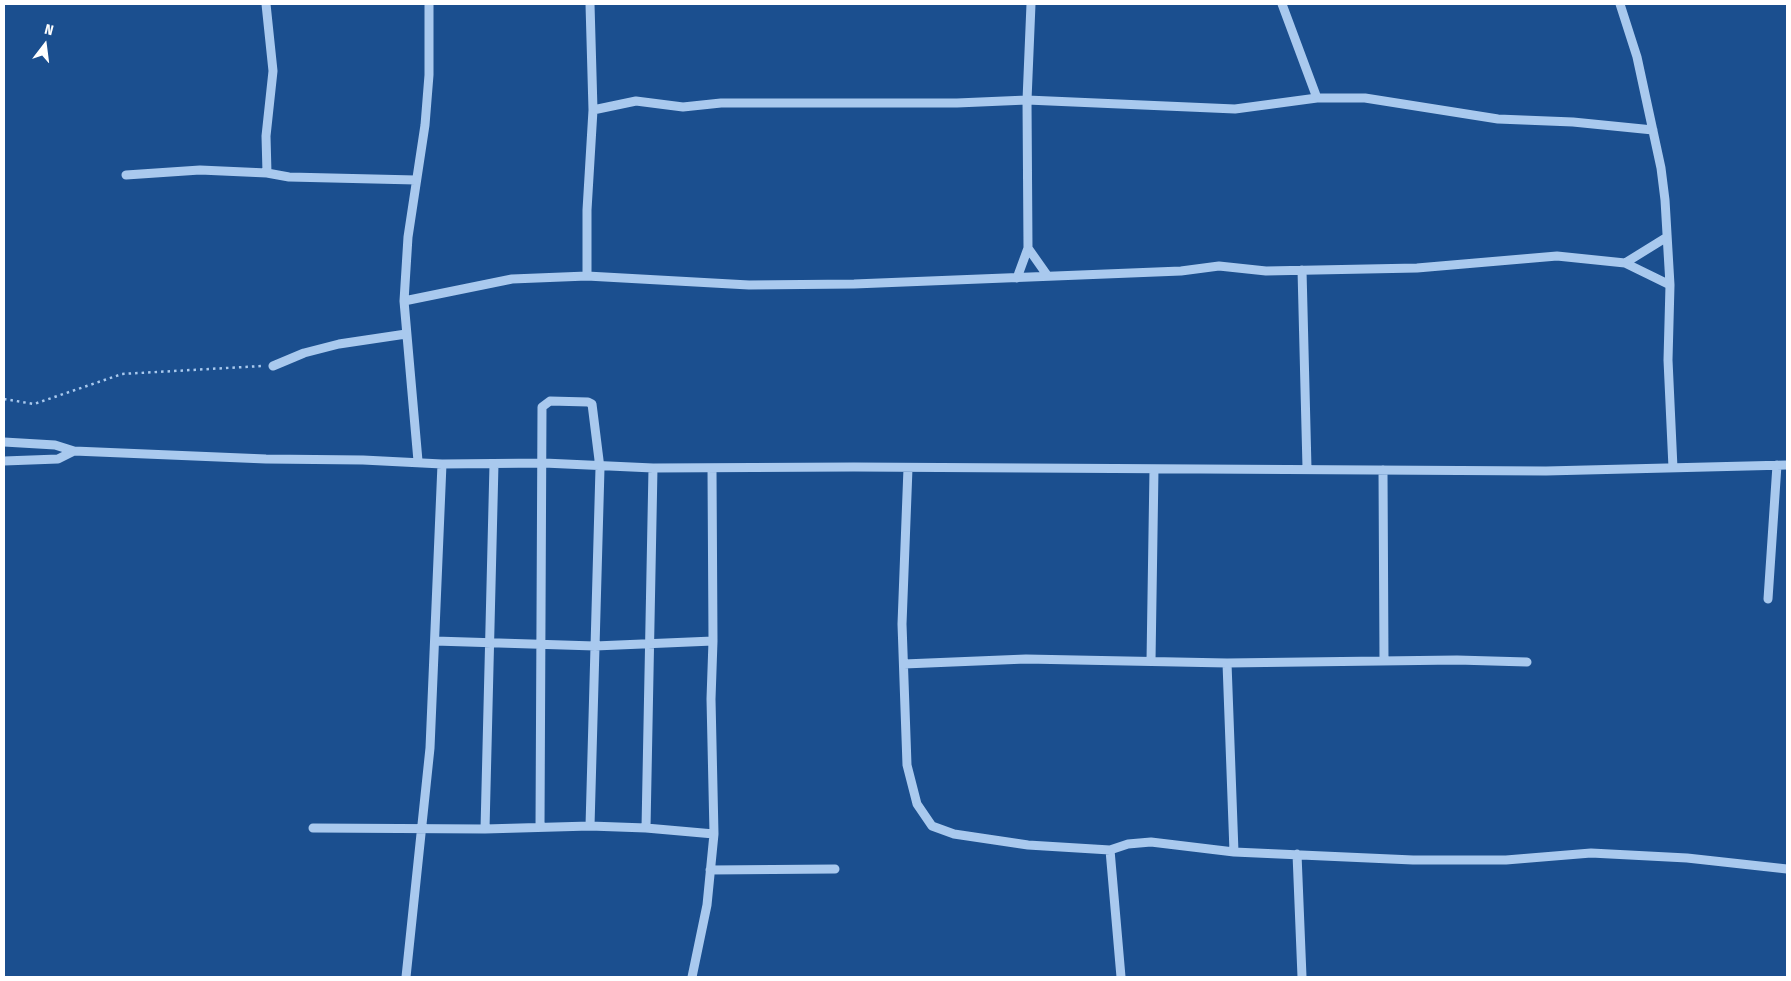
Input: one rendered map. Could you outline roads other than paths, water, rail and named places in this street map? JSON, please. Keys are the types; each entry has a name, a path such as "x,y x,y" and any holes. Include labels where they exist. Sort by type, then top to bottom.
{"street":[{"path":"266,4 273,71 266,136 267,174"},
{"path":"418,461 404,301 408,237 425,125 429,75 430,4"},
{"path":"587,276 587,210 593,110 590,4"},
{"path":"1017,278 1028,248 1027,100 1032,4"},
{"path":"1282,4 1317,98"},
{"path":"1620,4 1637,57 1662,176 1670,285 1668,360 1673,468"},
{"path":"593,110 636,101 682,107 721,104 957,104 1027,100 1235,109 1317,98 1365,98 1498,119 1573,122 1653,130"},
{"path":"126,175 200,170 289,177 416,180"},
{"path":"1624,263 1667,237"},
{"path":"1028,248 1047,275"},
{"path":"404,301 512,279 587,276 749,285 950,282 1047,275 1181,272 1219,266 1266,271 1451,267 1557,256 1624,263 1670,285"},
{"path":"1302,270 1307,468"},
{"path":"273,366 304,352 339,344 406,334"},
{"path":"540,827 544,463 542,407 546,403 588,402 594,408 600,468 590,826"},
{"path":"4,442 55,445 74,452 266,459 418,461 442,464 544,463 600,468 1307,468 1546,471 1787,465"},
{"path":"4,461 58,459 74,452"},
{"path":"406,977 430,748 442,464"},
{"path":"485,829 494,464"},
{"path":"1768,599 1777,465"},
{"path":"646,828 648,644 653,468"},
{"path":"692,977 707,905 714,834 711,699 713,641 712,468"},
{"path":"908,468 902,624 907,765 916,804 932,826 954,834 1028,845 1110,850 1128,844 1151,842 1234,852 1413,860 1506,860 1591,853 1687,858 1787,869"},
{"path":"1151,661 1154,469"},
{"path":"1383,470 1384,661"},
{"path":"435,642 595,646 713,641"},
{"path":"904,664 1026,659 1227,663 1527,662"},
{"path":"1227,663 1234,852"},
{"path":"314,828 485,829 590,826 646,828 714,834"},
{"path":"1110,850 1121,977"},
{"path":"1296,854 1302,977"},
{"path":"710,870 835,869"}]}
